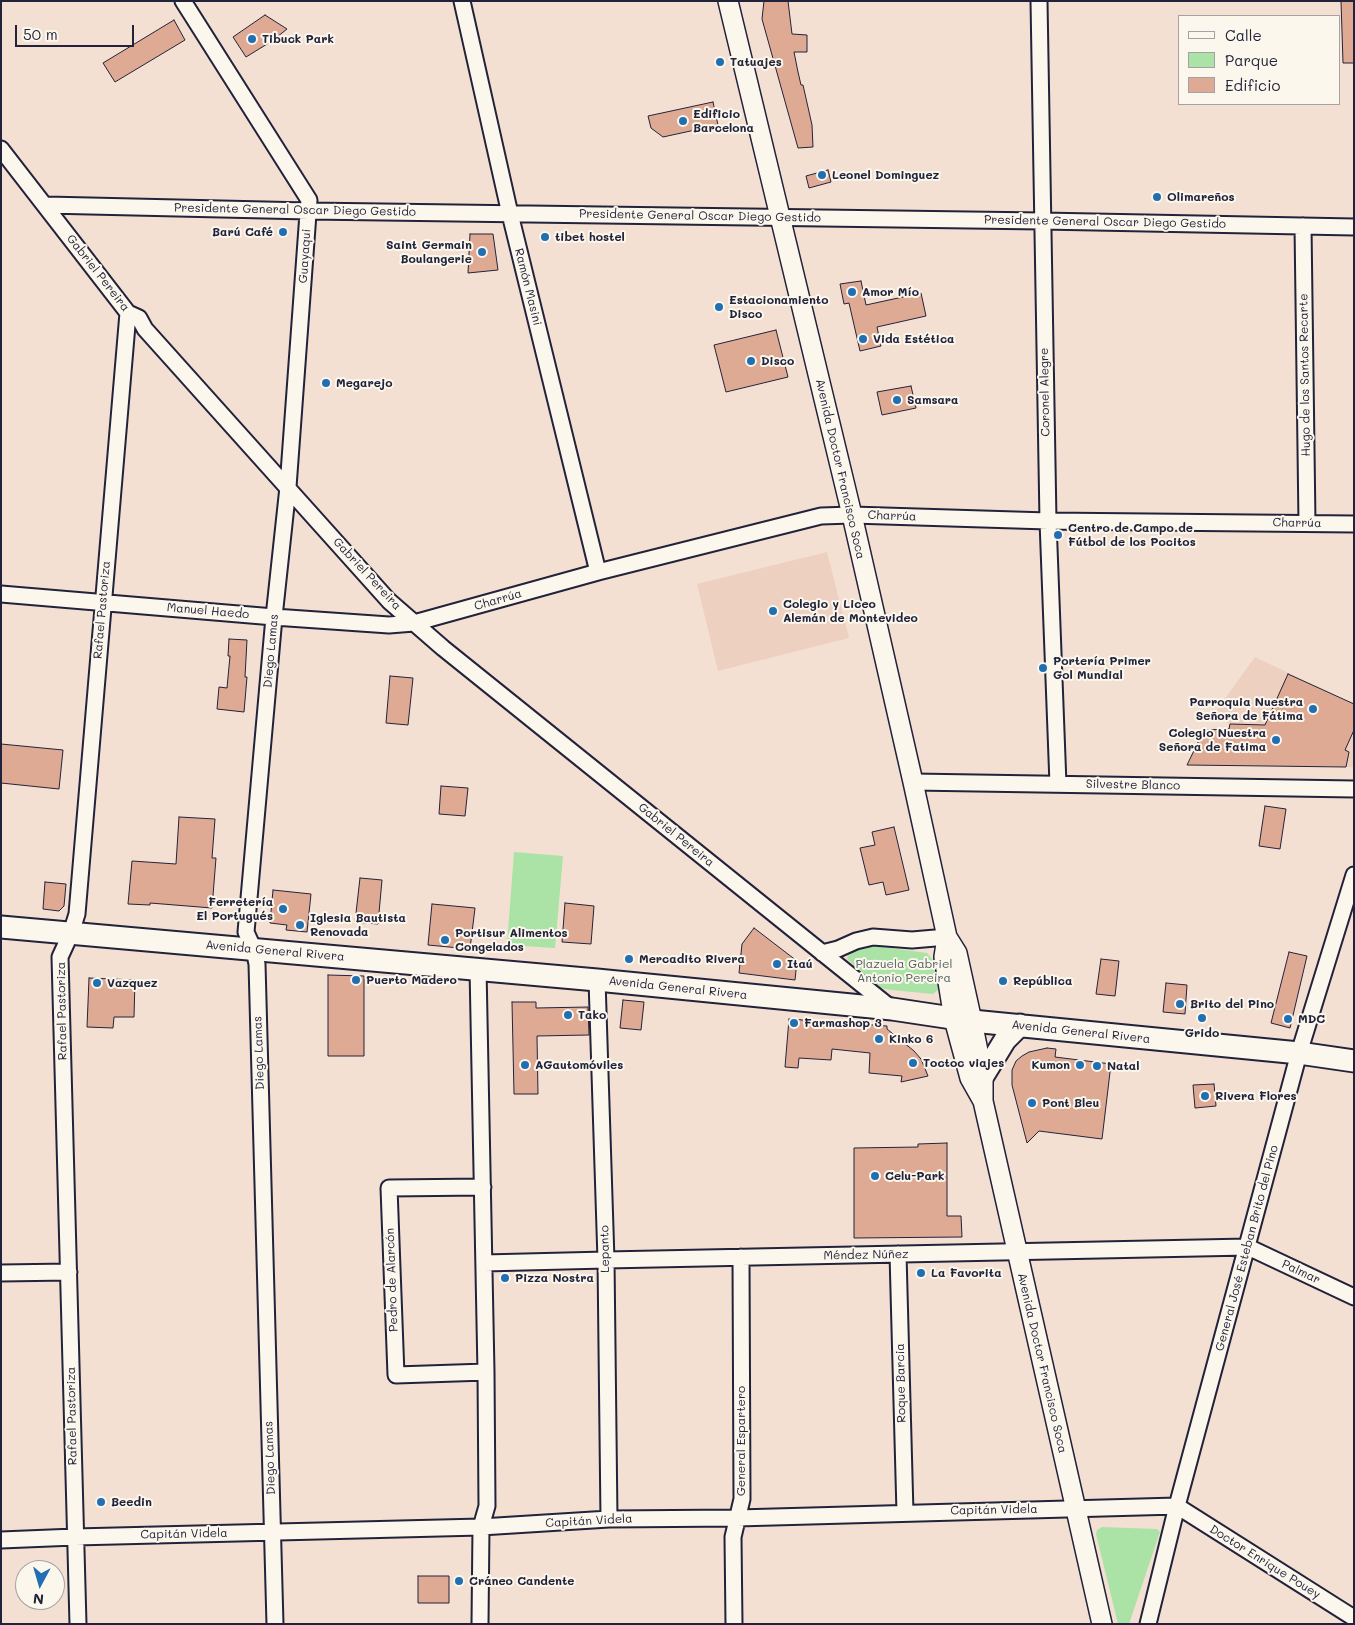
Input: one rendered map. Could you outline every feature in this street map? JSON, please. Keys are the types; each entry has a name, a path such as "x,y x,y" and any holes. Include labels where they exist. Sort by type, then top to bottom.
{"main road":[{"name":"Avenida General Rivera","path":"1,927 478,968 892,1009 963,1020 1354,1061"},
{"path":"983,1076 1005,1040 1020,1026"}],"street":[{"name":"Guayaqui","path":"183,1 309,200 288,487"},
{"name":"Ramón Masini","path":"462,1 510,214 598,572"},
{"name":"Avenida Doctor Francisco Soca","path":"728,1 852,515 947,937 957,954 970,1078 983,1101"},
{"name":"Coronel Alegre","path":"1038,1 1048,521 1058,784"},
{"name":"Gabriel Pereira","path":"1,149 46,205 128,314 139,318 145,328 389,601 892,1009"},
{"name":"Presidente General Oscar Diego Gestido","path":"46,205 309,211 1354,227"},
{"name":"Hugo de los Santos Recarte","path":"1303,226 1307,523"},
{"name":"Rafael Pastoriza","path":"78,1624 60,957 77,914 128,314"},
{"name":"Diego Lamas","path":"275,1624 257,964 254,950 246,932 274,617 288,487"},
{"name":"Charrúa","path":"414,623 598,572 821,516 852,515 1048,521 1354,524"},
{"name":"Manuel Haedo","path":"1,594 274,617 389,625 414,623"},
{"name":"Silvestre Blanco","path":"913,782 1354,789"},
{"name":"General José Esteban Brito del Pino","path":"1148,1624 1177,1506 1299,1054 1354,875"},
{"path":"822,953 873,936 912,940 947,937"},
{"path":"478,968 487,1506 481,1527 480,1624"},
{"name":"Lepanto","path":"597,980 606,1260 609,1519"},
{"name":"Avenida Doctor Francisco Soca","path":"963,1020 983,1076 983,1101 1074,1508 1102,1624"},
{"name":"Pedro de Alarcón","path":"483,1187 389,1188 396,1375 486,1372"},
{"name":"Méndez Núñez","path":"484,1264 741,1257 1248,1248"},
{"name":"Palmar","path":"1248,1248 1354,1297"},
{"name":"Roque Barcia","path":"898,1254 905,1512"},
{"name":"General Espartero","path":"734,1624 733,1537 742,1499 741,1257"},
{"path":"1,1272 69,1272"},
{"name":"Capitán Videla","path":"1,1540 481,1527 609,1519 737,1518 1177,1506"},
{"name":"Doctor Enrique Pouey","path":"1177,1506 1354,1618"}],"shaded area":[{"name":"Colegio y Liceo Alemán de Montevideo","path":"827,552 849,638 718,671 697,584"},
{"path":"1255,657 1354,704 1354,767 1224,765 1230,725 1213,715"}],"green space":[{"path":"514,852 563,856 555,948 507,945"},
{"name":"Plazuela Gabriel Antonio Pereira","path":"868,945 927,953 933,960 940,987 933,994 881,988 847,959 857,949"},
{"path":"1102,1527 1157,1529 1160,1532 1129,1624 1118,1624 1096,1534 1097,1530"}],"building":[{"path":"764,1 788,1 792,34 807,35 807,52 794,52 812,125 813,147 798,148 762,19"},
{"path":"1341,1 1354,1 1354,63 1343,63"},
{"name":"Tibuck Park","path":"265,15 287,29 246,57 233,37"},
{"path":"174,20 185,40 115,82 103,63"},
{"name":"Edificio Barcelona","path":"713,102 718,125 663,137 651,128 648,116"},
{"path":"828,170 831,182 809,188 806,176"},
{"name":"Saint Germain Boulangerie","path":"470,234 493,234 498,270 468,273"},
{"path":"861,281 866,305 921,293 926,316 877,327 881,346 860,351 849,303 844,304 840,284"},
{"name":"Disco","path":"776,330 788,377 726,392 714,345"},
{"name":"Samsara","path":"911,386 916,408 882,415 877,392"},
{"path":"229,639 247,640 245,677 247,677 244,712 217,709 219,687 227,688 230,656 228,656"},
{"path":"1288,674 1354,704 1354,730 1345,750 1349,752 1346,767 1187,765 1204,730 1229,729 1230,724 1265,725"},
{"path":"390,676 413,678 408,725 386,723"},
{"path":"1,744 63,750 59,789 1,783"},
{"path":"441,786 468,788 465,816 439,814"},
{"path":"1265,806 1286,809 1280,849 1259,846"},
{"path":"179,817 215,819 212,858 216,858 212,908 150,903 150,905 128,904 132,861 176,864"},
{"path":"894,827 909,890 886,895 883,882 869,885 860,848 875,845 872,832"},
{"path":"360,878 382,880 378,924 355,922"},
{"path":"45,882 66,884 64,906 59,911 43,909"},
{"path":"273,890 311,894 307,932 286,930 287,925 270,923"},
{"path":"565,903 594,906 591,944 562,942"},
{"path":"432,904 475,908 470,949 428,945"},
{"path":"754,928 797,961 795,980 739,973 742,944"},
{"path":"1289,952 1307,956 1290,1028 1271,1023"},
{"path":"1101,959 1119,961 1115,996 1096,994"},
{"path":"328,975 364,976 364,1056 328,1056"},
{"path":"89,978 135,980 134,1017 114,1017 113,1028 87,1027"},
{"path":"1166,983 1187,985 1185,1014 1163,1012"},
{"path":"623,1000 644,1002 641,1030 620,1028"},
{"name":"AGautomóviles","path":"512,1002 536,1002 536,1008 588,1007 589,1035 537,1036 538,1094 514,1094"},
{"path":"789,1019 887,1026 887,1029 921,1059 928,1076 901,1082 902,1076 869,1073 870,1053 832,1049 831,1060 799,1058 798,1068 785,1067"},
{"path":"1047,1048 1056,1049 1055,1057 1111,1064 1102,1139 1039,1131 1027,1143 1012,1085 1012,1070 1016,1061 1022,1056 1029,1052"},
{"name":"Rivera Flores","path":"1214,1084 1216,1106 1195,1108 1193,1085"},
{"path":"947,1143 947,1216 961,1216 962,1237 854,1238 854,1148 918,1147 918,1144"},
{"path":"418,1576 449,1576 449,1603 418,1603"}],"place":[{"name":"Tibuck Park","path":"252,39"},
{"name":"Tatuajes","path":"720,62"},
{"name":"Edificio Barcelona","path":"683,121"},
{"name":"Leonel Dominguez","path":"822,175"},
{"name":"Olimareños","path":"1157,197"},
{"name":"Barú Café","path":"283,232"},
{"name":"tibet hostel","path":"545,237"},
{"name":"Saint Germain Boulangerie","path":"482,252"},
{"name":"Amor Mío","path":"852,292"},
{"name":"Estacionamiento Disco","path":"719,307"},
{"name":"Vida Estética","path":"863,339"},
{"name":"Disco","path":"751,361"},
{"name":"Megarejo","path":"326,383"},
{"name":"Samsara","path":"897,400"},
{"name":"Centro de Campo de Fútbol de los Pocitos","path":"1058,535"},
{"name":"Colegio y Liceo Alemán de Montevideo","path":"773,611"},
{"name":"Portería Primer Gol Mundial","path":"1043,668"},
{"name":"Parroquia Nuestra Señora de Fátima","path":"1313,709"},
{"name":"Colegio Nuestra Señora de Fatima","path":"1276,740"},
{"name":"Ferretería El Portugués","path":"283,909"},
{"name":"Iglesia Bautista Renovada","path":"300,925"},
{"name":"Portisur Alimentos Congelados","path":"445,940"},
{"name":"Mercadito Rivera","path":"629,959"},
{"name":"Itaú","path":"777,964"},
{"name":"Puerto Madero","path":"356,980"},
{"name":"República","path":"1003,981"},
{"name":"Vazquez","path":"97,983"},
{"name":"Brito del Pino","path":"1180,1004"},
{"name":"Tako","path":"568,1015"},
{"name":"Grido","path":"1202,1018"},
{"name":"MDC","path":"1288,1019"},
{"name":"Farmashop 3","path":"794,1023"},
{"name":"Kinko 6","path":"879,1039"},
{"name":"Toctoc viajes","path":"913,1063"},
{"name":"AGautomóviles","path":"525,1065"},
{"name":"Kumon","path":"1080,1065"},
{"name":"Natal","path":"1097,1066"},
{"name":"Rivera Flores","path":"1205,1096"},
{"name":"Pont Bleu","path":"1032,1103"},
{"name":"Celu-Park","path":"875,1176"},
{"name":"La Favorita","path":"921,1273"},
{"name":"Pizza Nostra","path":"505,1278"},
{"name":"Beedin","path":"101,1502"},
{"name":"Cráneo Candente","path":"459,1581"}]}
